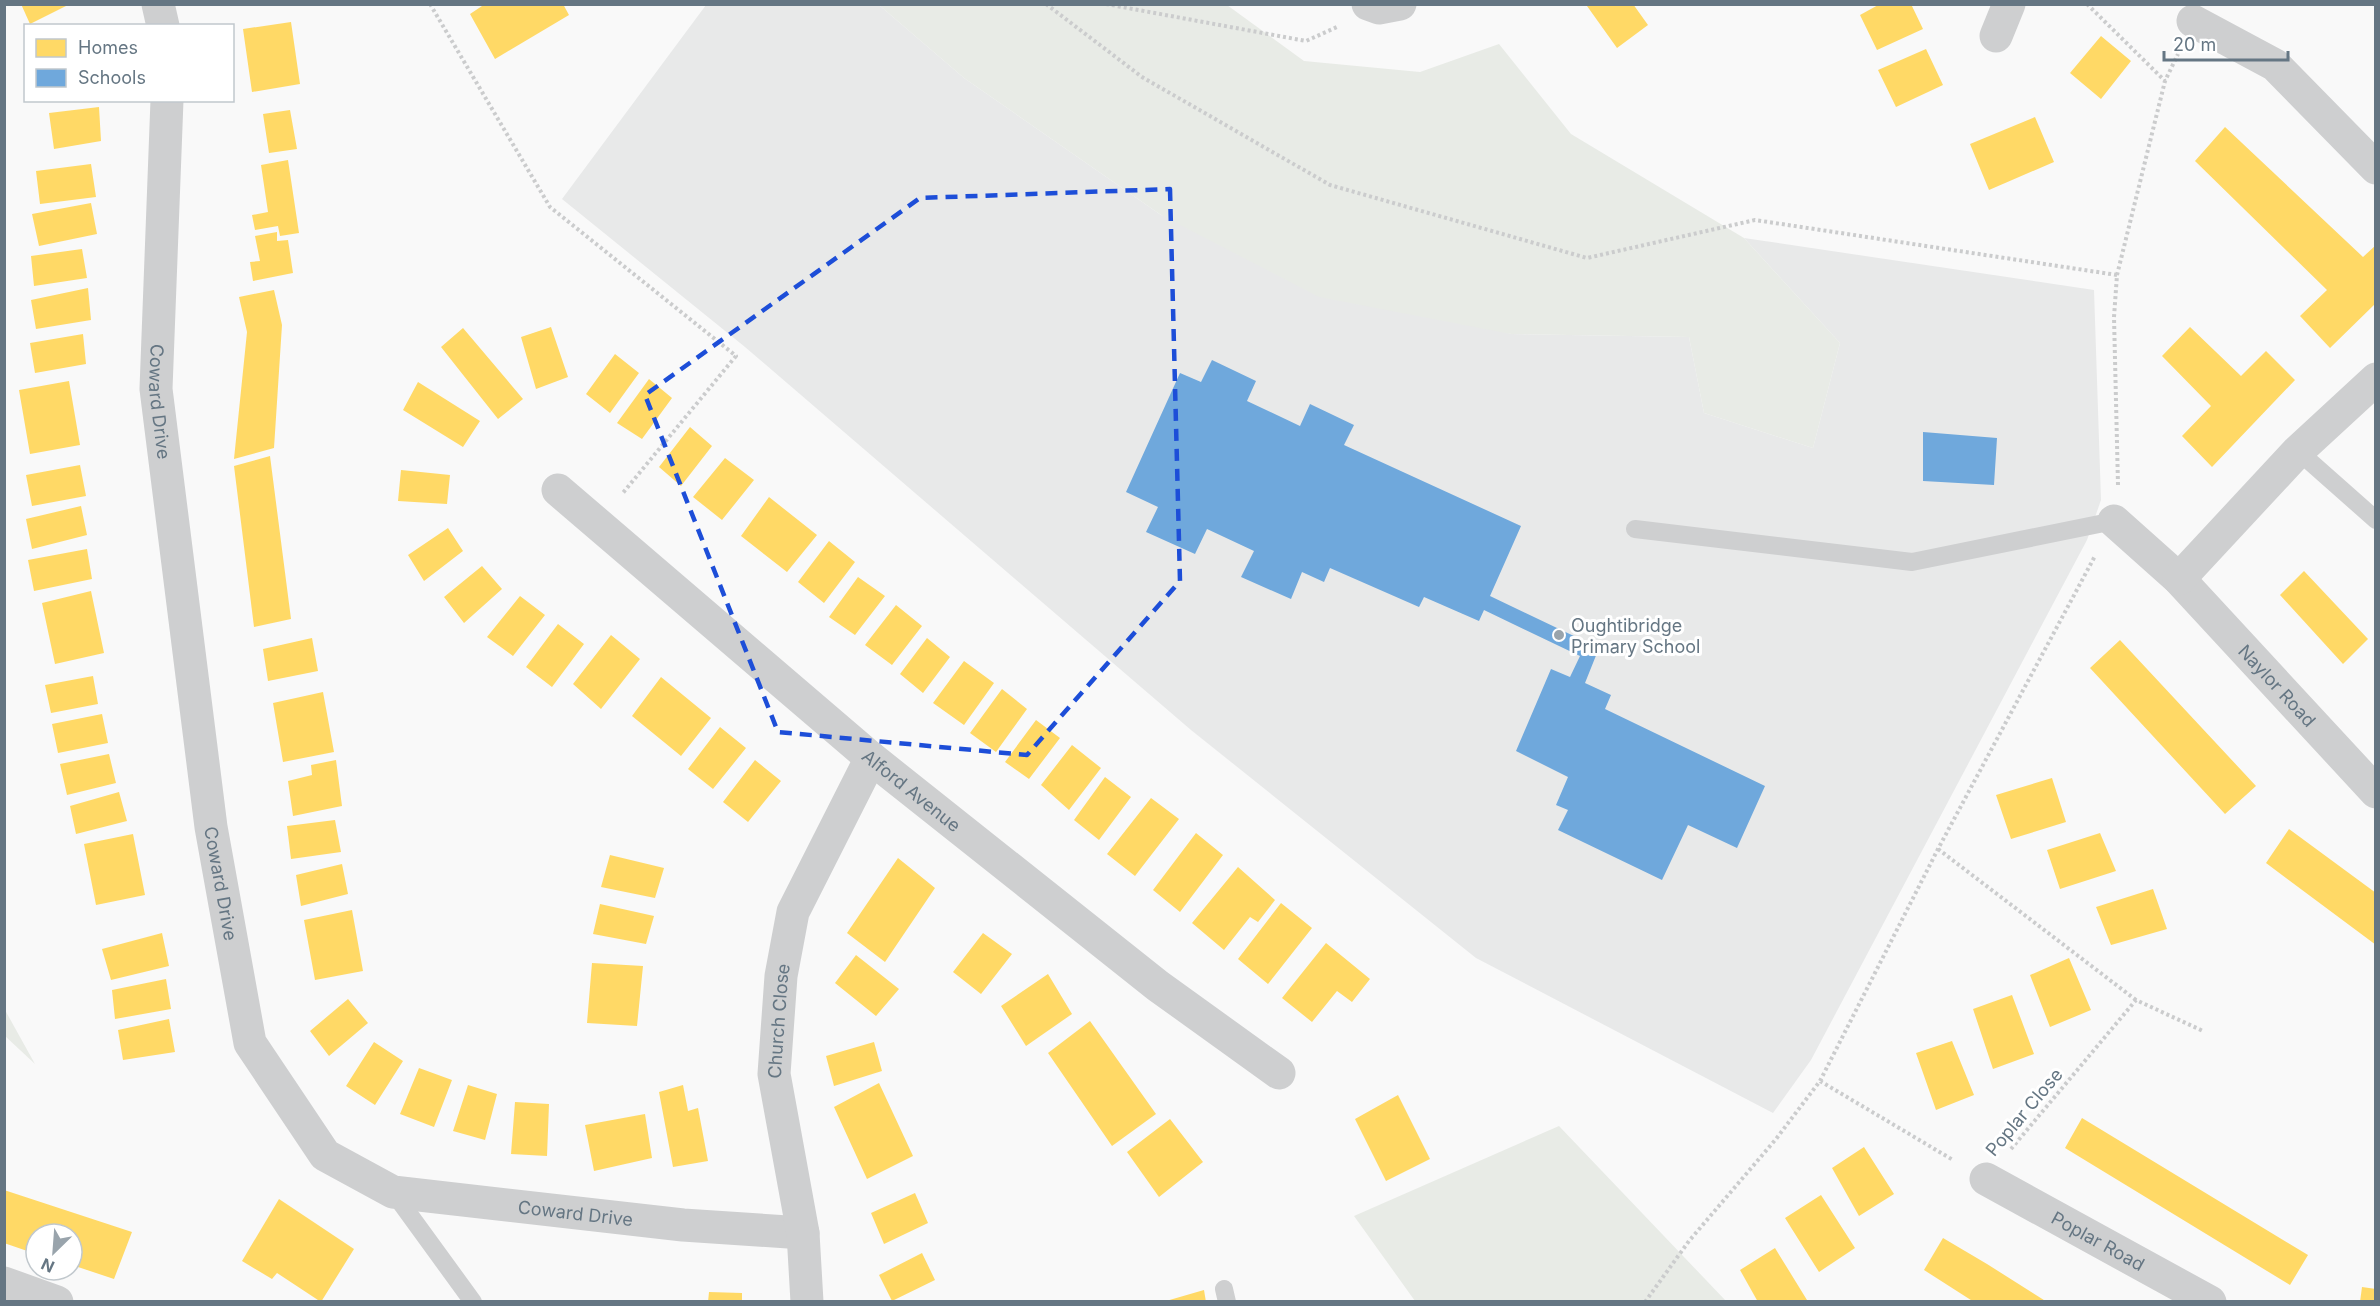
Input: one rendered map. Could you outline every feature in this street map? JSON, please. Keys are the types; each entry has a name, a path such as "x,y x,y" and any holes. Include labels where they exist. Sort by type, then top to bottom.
{"street":[{"path":"158,4 163,24"},
{"path":"1996,36 2009,4"},
{"path":"2193,21 2275,65 2376,168"},
{"name":"Coward Drive","path":"167,102 156,389 211,827 250,1043 325,1155 393,1192 683,1225 802,1233"},
{"path":"2179,579 2298,451 2376,379"},
{"name":"Alford Avenue","path":"558,490 871,758 1158,986 1279,1073"},
{"name":"Naylor Road","path":"2114,521 2179,579 2376,792"},
{"name":"Church Close","path":"807,1302 802,1233 774,1074 781,976 793,912 871,758"},
{"name":"Poplar Road","path":"1986,1179 2210,1302"},
{"path":"4,1283 57,1302"}],"lane":[{"path":"2298,451 2376,520"},
{"path":"1635,529 1912,562 2114,521"},
{"path":"393,1192 473,1302"}],"path":[{"path":"430,4 550,207 736,356 598,523"},
{"path":"1046,4 1142,77 1330,185 1587,258 1755,220 2117,275"},
{"path":"1106,4 1306,41 1382,6"},
{"path":"2087,4 2165,81"},
{"path":"1645,1302 1689,1241 1776,1139 1820,1081 1938,849 2114,521 2119,498 2114,317 2117,275 2165,81 2193,21"},
{"path":"1938,849 2136,1000 2203,1031"},
{"name":"Poplar Close","path":"1820,1081 1986,1179 2136,1000"}],"highlighted area":[{"path":"1170,189 1180,581 1027,755 778,732 645,395 920,198"}],"shaded area":[{"name":"Oughtibridge Primary School","path":"706,5 879,5 964,78 1161,215 1511,334 1689,337 1704,413 1813,448 1840,343 1744,238 2094,290 2101,500 2087,540 1811,1060 1773,1113 1476,958 1191,730 745,347 562,199"},
{"path":"879,5 1227,5 1304,61 1420,72 1499,44 1571,134 1744,238 1840,343 1813,448 1704,413 1689,337 1511,334 1319,297 1161,215 964,78"},
{"path":"5,1010 35,1064 5,1036"},
{"path":"1559,1126 1726,1301 1415,1301 1354,1216"}],"building: Homes":[{"path":"21,4 70,4 30,24"},
{"path":"485,4 563,4 569,15 495,59 470,14"},
{"path":"1589,4 1633,4 1648,25 1617,48 1587,6"},
{"path":"1880,4 1911,4 1923,29 1877,50 1860,15"},
{"path":"291,22 300,84 252,92 243,29"},
{"path":"2101,36 2131,61 2101,99 2070,73"},
{"path":"1926,49 1943,85 1896,107 1878,70"},
{"path":"99,107 101,141 54,149 49,113"},
{"path":"290,110 297,149 269,153 263,114"},
{"path":"2035,117 2054,162 1989,190 1970,144"},
{"path":"2225,127 2363,257 2376,245 2376,303 2330,348 2300,316 2327,290 2195,161"},
{"path":"288,160 299,233 280,236 278,226 255,230 252,215 268,212 261,165"},
{"path":"91,164 96,197 40,204 36,171"},
{"path":"91,203 97,234 39,246 32,214"},
{"path":"277,232 277,241 288,240 293,273 253,281 250,262 260,261 255,236"},
{"path":"82,249 87,278 34,286 31,256"},
{"path":"88,288 91,320 36,329 31,300"},
{"path":"274,290 282,325 274,448 234,459 247,332 239,297"},
{"path":"551,327 568,377 536,389 521,337"},
{"path":"2190,327 2241,376 2266,351 2295,380 2212,467 2182,436 2211,406 2162,356"},
{"path":"463,328 523,399 498,419 441,347"},
{"path":"83,334 86,364 35,373 30,343"},
{"path":"615,354 639,373 610,413 586,394"},
{"path":"649,379 672,398 642,439 617,423"},
{"path":"69,381 80,445 30,454 19,390"},
{"path":"418,382 480,421 463,447 403,410"},
{"path":"690,427 712,446 681,486 659,467"},
{"path":"270,456 291,619 254,627 234,466"},
{"path":"725,458 754,480 722,520 693,497"},
{"path":"80,465 86,496 32,506 26,475"},
{"path":"401,470 450,475 447,504 398,501"},
{"path":"769,497 817,535 787,572 741,536"},
{"path":"81,506 87,535 32,549 26,519"},
{"path":"448,528 463,551 424,581 408,555"},
{"path":"829,541 855,562 824,603 798,582"},
{"path":"87,549 92,579 34,591 28,560"},
{"path":"482,566 502,589 464,623 444,597"},
{"path":"2304,571 2368,639 2343,664 2280,595"},
{"path":"858,577 885,596 855,635 829,617"},
{"path":"91,591 104,653 55,664 42,603"},
{"path":"520,596 545,615 513,656 487,637"},
{"path":"896,605 922,626 892,665 865,645"},
{"path":"558,624 584,644 552,687 526,667"},
{"path":"611,635 640,659 601,709 573,684"},
{"path":"312,638 318,671 268,681 263,649"},
{"path":"927,638 950,657 923,693 900,674"},
{"path":"2120,640 2256,786 2225,814 2090,668"},
{"path":"964,661 994,683 964,725 933,703"},
{"path":"93,676 98,704 51,713 45,685"},
{"path":"661,677 711,718 681,756 632,716"},
{"path":"1002,689 1027,709 996,752 970,733"},
{"path":"323,692 334,752 283,762 273,703"},
{"path":"102,714 108,743 58,753 52,724"},
{"path":"1036,720 1060,738 1029,779 1005,762"},
{"path":"720,727 746,748 713,789 688,769"},
{"path":"1072,745 1101,768 1069,810 1041,785"},
{"path":"109,754 116,783 67,795 60,764"},
{"path":"336,760 342,806 293,816 288,781 312,775 311,765"},
{"path":"755,760 781,781 748,822 723,802"},
{"path":"1105,777 1131,797 1099,840 1074,820"},
{"path":"2052,778 2066,822 2011,839 1996,795"},
{"path":"119,792 127,821 76,834 70,806"},
{"path":"1151,798 1179,819 1135,876 1107,854"},
{"path":"335,820 341,852 291,859 287,826"},
{"path":"2289,829 2376,893 2376,945 2266,863"},
{"path":"1196,833 1223,855 1180,912 1153,890"},
{"path":"2100,833 2116,871 2060,889 2047,850"},
{"path":"133,834 145,895 96,905 84,844"},
{"path":"610,855 664,868 655,898 601,887"},
{"path":"898,858 935,888 885,962 847,933"},
{"path":"342,864 348,894 301,906 296,875"},
{"path":"1238,867 1275,900 1258,922 1250,917 1224,950 1192,923"},
{"path":"2153,889 2167,929 2111,945 2096,907"},
{"path":"1281,903 1312,928 1268,984 1238,959"},
{"path":"600,904 654,916 646,944 593,934"},
{"path":"352,910 363,971 315,980 304,920"},
{"path":"162,933 169,966 111,980 102,949"},
{"path":"983,933 1012,954 981,994 953,972"},
{"path":"1326,943 1370,979 1352,1002 1337,991 1312,1022 1282,998"},
{"path":"856,955 899,989 876,1016 835,983"},
{"path":"2069,958 2091,1010 2050,1027 2030,975"},
{"path":"592,963 643,966 637,1026 587,1023"},
{"path":"1048,974 1072,1014 1026,1046 1001,1006"},
{"path":"166,979 171,1009 115,1019 112,990"},
{"path":"2012,995 2034,1054 1993,1069 1973,1009"},
{"path":"348,999 368,1023 329,1056 310,1031"},
{"path":"169,1019 175,1052 123,1060 118,1030"},
{"path":"1090,1021 1156,1114 1112,1146 1048,1053"},
{"path":"1952,1041 1974,1095 1936,1110 1916,1053"},
{"path":"374,1042 403,1061 375,1105 346,1086"},
{"path":"874,1042 882,1071 834,1086 826,1056"},
{"path":"419,1068 452,1080 434,1127 400,1114"},
{"path":"879,1083 913,1156 867,1179 834,1107"},
{"path":"468,1085 497,1094 485,1140 453,1131"},
{"path":"683,1085 688,1111 698,1108 708,1161 673,1167 659,1092"},
{"path":"1398,1095 1430,1159 1386,1181 1355,1119"},
{"path":"515,1102 549,1104 547,1156 511,1154"},
{"path":"645,1114 652,1158 594,1171 585,1125"},
{"path":"2082,1118 2308,1255 2290,1285 2065,1148"},
{"path":"1170,1119 1203,1162 1159,1197 1127,1152"},
{"path":"1864,1147 1894,1194 1859,1216 1832,1168"},
{"path":"4,1190 132,1232 114,1279 84,1269 84,1222 24,1222 24,1250 4,1243"},
{"path":"915,1193 928,1223 884,1244 871,1213"},
{"path":"1821,1195 1855,1248 1819,1272 1785,1218"},
{"path":"279,1199 354,1249 321,1302 277,1273 272,1279 242,1261"},
{"path":"1943,1238 2047,1302 1974,1302 1924,1270"},
{"path":"1775,1248 1807,1300 1804,1302 1758,1302 1740,1270"},
{"path":"922,1253 935,1280 892,1301 879,1275"},
{"path":"2362,1287 2376,1289 2376,1302 2360,1302"},
{"path":"1204,1290 1206,1302 1166,1302 1166,1301"},
{"path":"709,1292 742,1293 742,1302 708,1302"}],"building: Schools":[{"path":"1212,360 1256,381 1247,401 1300,426 1310,404 1354,425 1344,445 1521,526 1490,596 1599,648 1585,683 1611,695 1605,709 1765,786 1737,848 1688,825 1662,880 1558,830 1568,810 1556,805 1568,777 1516,751 1551,669 1570,677 1580,656 1484,610 1479,621 1424,597 1419,607 1330,568 1324,582 1302,572 1291,599 1241,577 1254,551 1207,529 1195,554 1146,532 1158,507 1126,492 1180,373 1201,382"},
{"path":"1923,432 1997,438 1994,485 1923,481"}],"place":[{"name":"Oughtibridge Primary School","path":"1559,635"}]}
